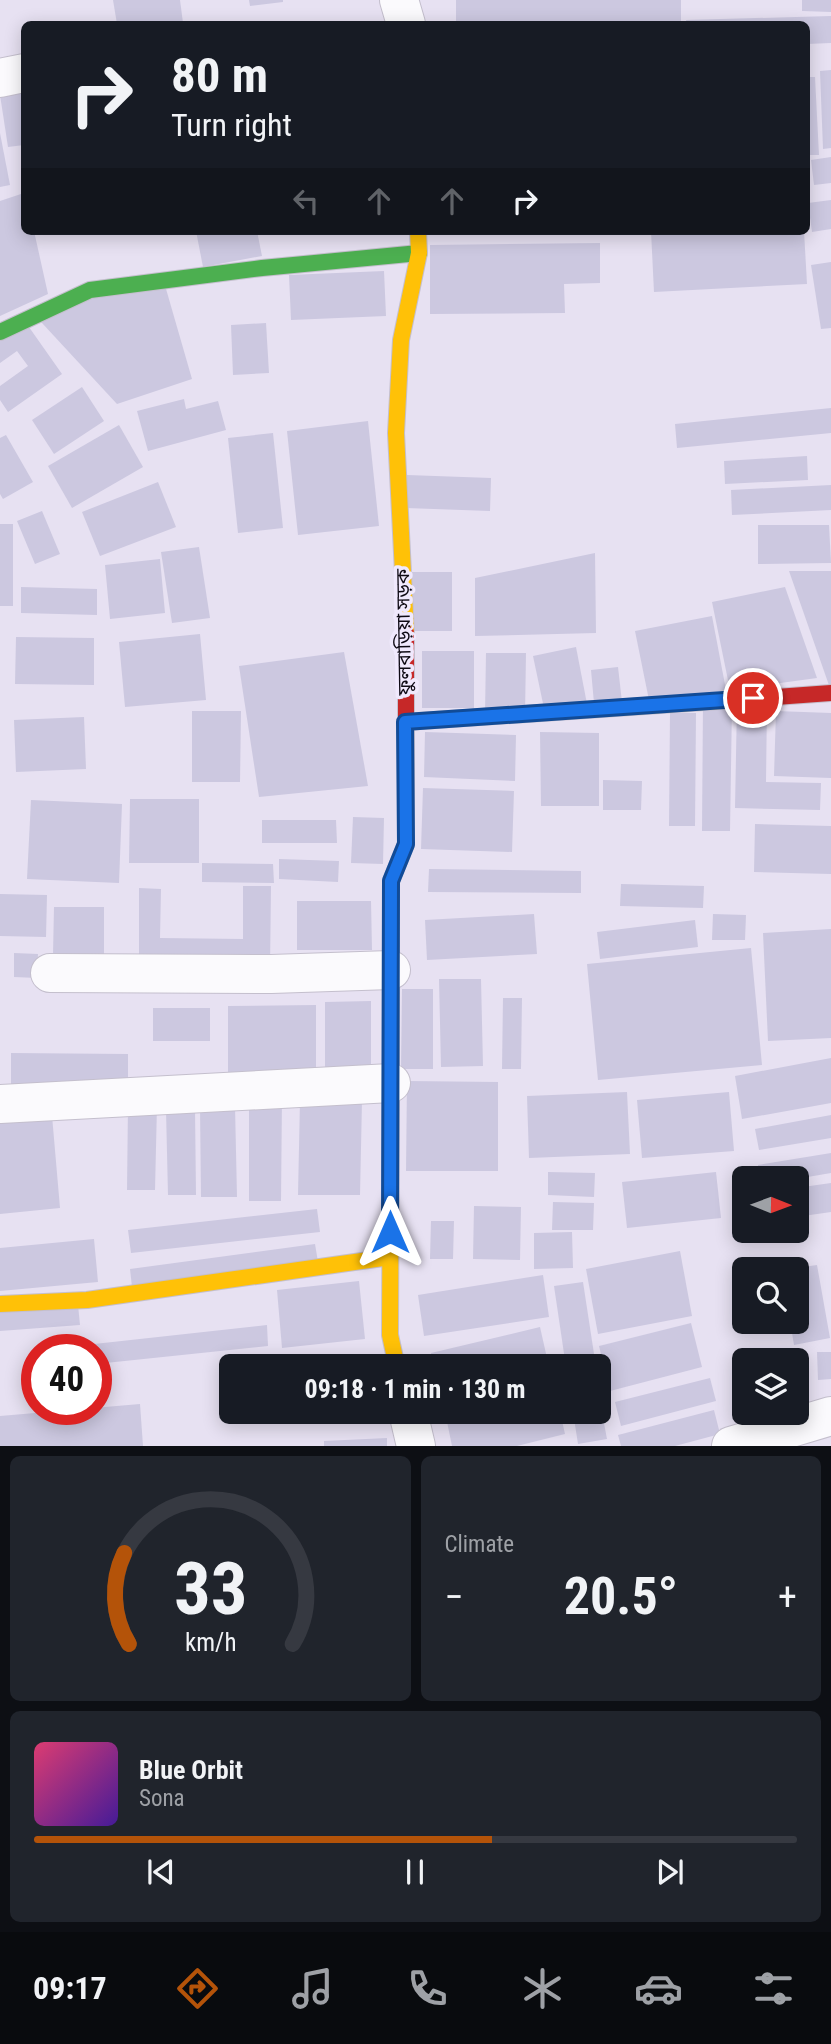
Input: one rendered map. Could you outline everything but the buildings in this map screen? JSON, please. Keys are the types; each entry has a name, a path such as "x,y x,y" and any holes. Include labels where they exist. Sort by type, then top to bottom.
{"street":[{"path":"399,0 405,21"},
{"path":"0,78 21,74"},
{"name":"ফুলবাড়িয়া সড়ক","path":"394,1354 390,1335 391,881 406,844 405,643 396,433 401,340 419,253 418,235"},
{"path":"0,332 90,290 262,268 419,253"},
{"path":"405,722 831,693"},
{"path":"50,973 271,974 391,971"},
{"path":"0,1104 391,1083"},
{"path":"0,1304 87,1300 390,1257"},
{"path":"731,1446 831,1416"},
{"path":"411,1424 416,1446"}],"traffic: fast":[{"path":"0,332 90,290 262,268 419,253"}],"traffic: slow":[{"path":"406,633 396,433 401,340 419,253 418,235"},
{"path":"405,722 734,700"},
{"path":"391,1097 390,1335 394,1354"},
{"path":"0,1304 87,1300 390,1257"}],"traffic: jam":[{"path":"391,1097 391,881 406,844 406,633"},
{"path":"734,700 831,693"}],"route":[{"path":"390,1232 391,881 406,844 405,722 753,698"}]}
